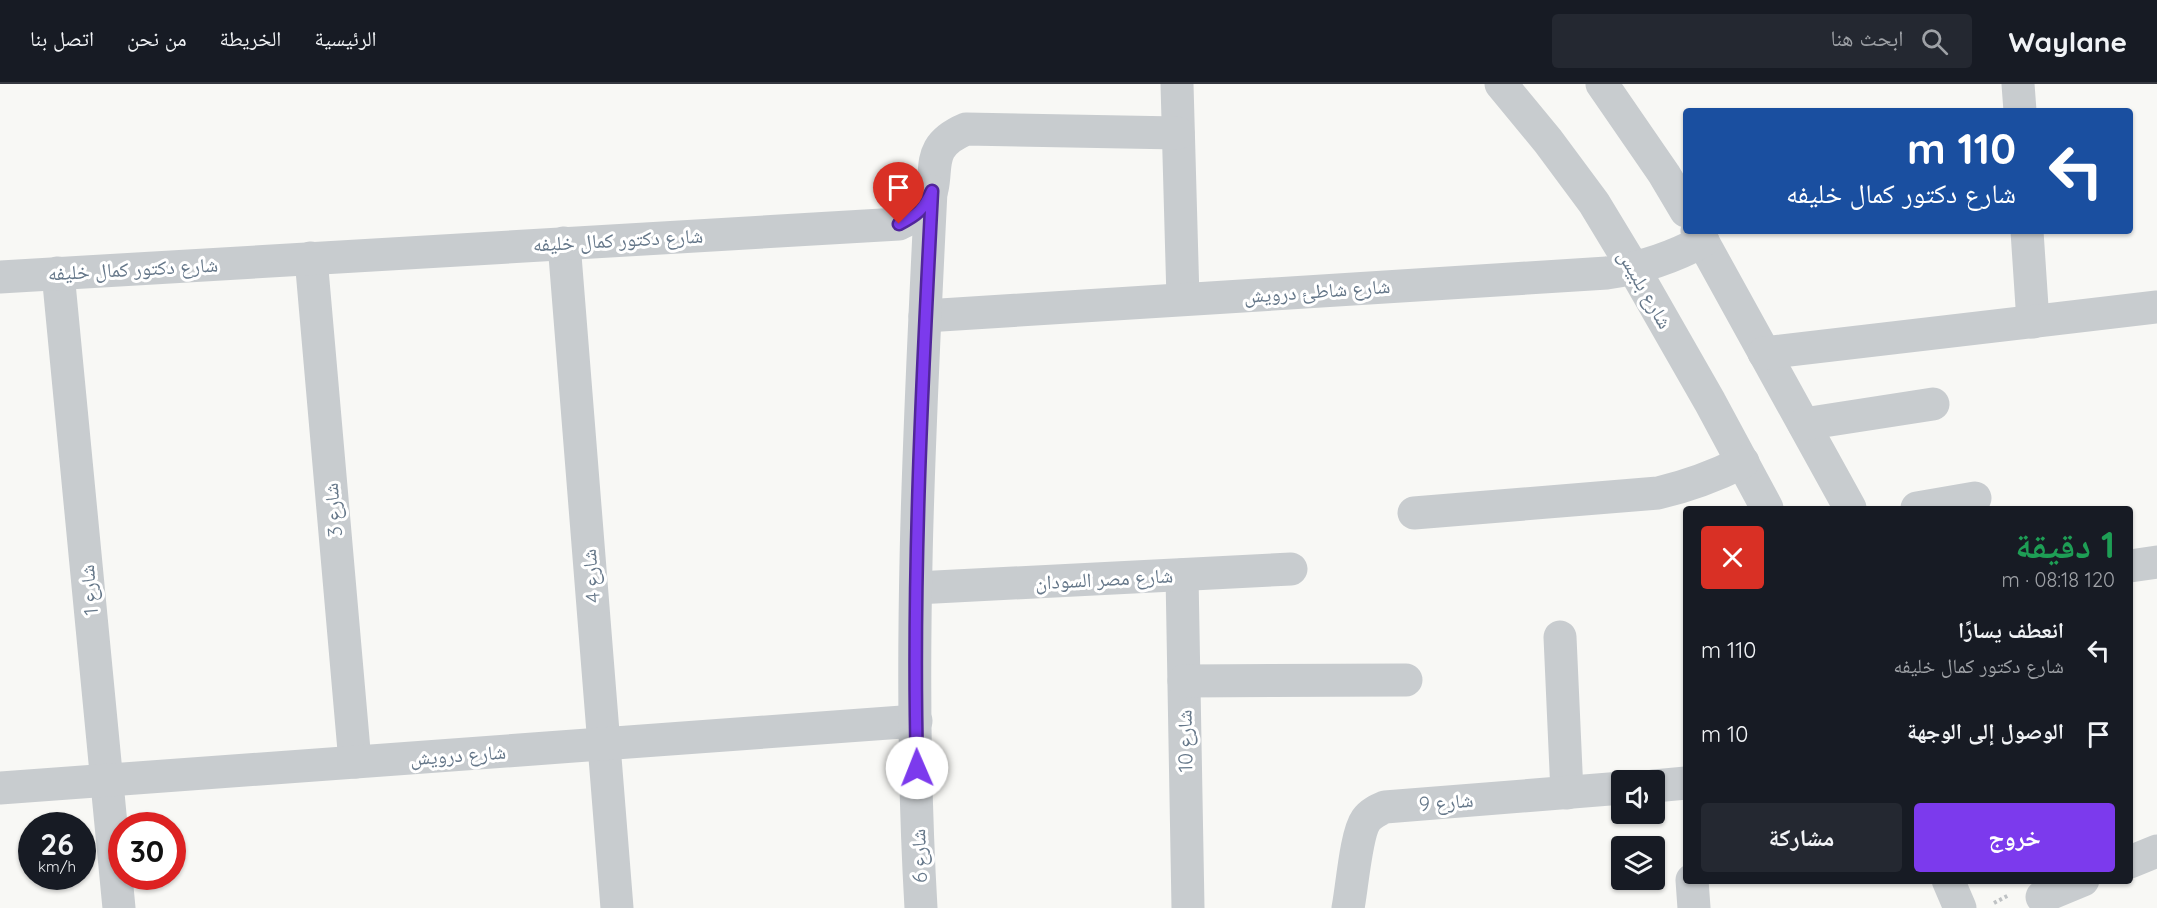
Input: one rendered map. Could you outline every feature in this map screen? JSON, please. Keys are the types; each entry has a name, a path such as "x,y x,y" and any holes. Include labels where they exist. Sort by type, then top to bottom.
{"street":[{"path":"1177,84 1183,299"},
{"name":"شارع بلبيس","path":"1501,84 1548,141 1587,194 1634,269 1766,506"},
{"path":"1602,84 1675,172 1683,200"},
{"path":"2018,84 2020,108"},
{"name":"شارع دكتور كمال خليفه","path":"0,277 899,224 914,217 925,206 932,191 932,175 938,150 946,141 966,129 1178,133"},
{"name":"شارع 6","path":"921,908 915,721 916,588 925,316 932,191"},
{"path":"2028,234 2033,322"},
{"path":"1700,236 1849,506"},
{"name":"شارع شاطئ درويش","path":"925,316 1607,273 1634,269 1660,261 1700,236"},
{"name":"شارع 4","path":"564,243 617,908"},
{"name":"شارع 3","path":"311,258 355,762"},
{"name":"شارع 1","path":"58,273 119,908"},
{"path":"1764,353 2157,307"},
{"path":"1804,424 1932,404"},
{"path":"1414,513 1658,493 1716,476 1743,462"},
{"path":"1929,506 1975,498"},
{"path":"2133,566 2157,562"},
{"name":"شارع مصر السودان","path":"916,588 1291,569"},
{"name":"شارع 10","path":"1182,575 1188,908"},
{"path":"1560,637 1567,793"},
{"path":"1184,681 1406,680"},
{"name":"شارع درويش","path":"0,788 915,721"},
{"name":"شارع 9","path":"1348,908 1364,821 1372,813 1385,807 1611,789"},
{"path":"2133,861 2157,851"},
{"path":"1692,884 1694,908"},
{"path":"1950,884 1960,908"},
{"path":"2041,895 2072,884"}],"route":[{"path":"899,224 914,217 925,206 932,191 925,316 916,588 917,768"}]}
